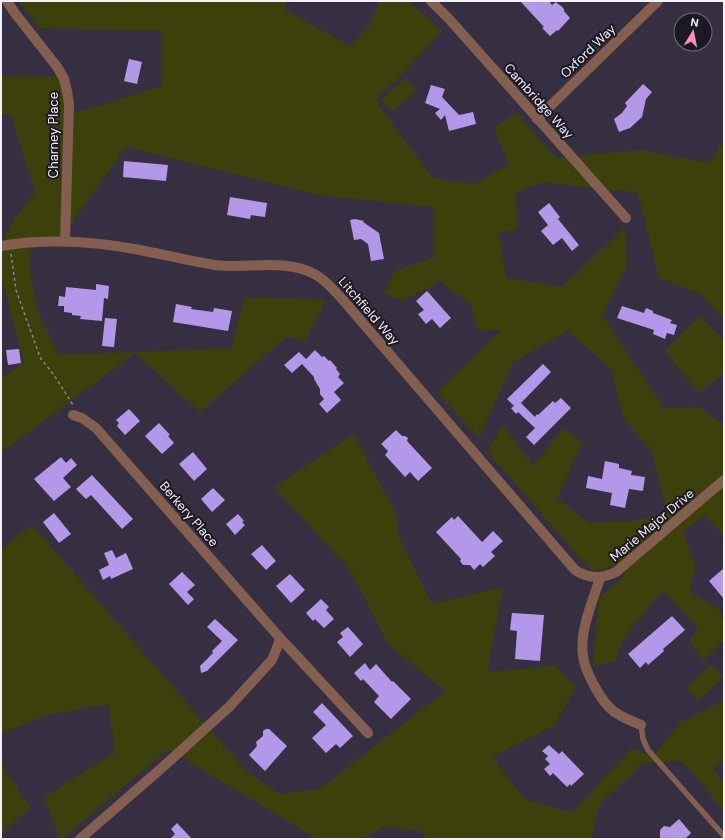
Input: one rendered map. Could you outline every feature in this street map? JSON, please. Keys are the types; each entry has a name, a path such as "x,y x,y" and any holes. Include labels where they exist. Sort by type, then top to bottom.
{"street":[{"name":"Charney Place","path":"7,1 58,68 64,79 67,91 69,104 65,241"},
{"name":"Cambridge Way","path":"431,1 450,20 626,218"},
{"name":"Oxford Way","path":"537,119 658,1"},
{"name":"Litchfield Way","path":"5,245 40,241 65,241 139,250 215,265 282,265 307,270 316,275 325,281 338,294 575,570 590,577 600,578"},
{"name":"Berkery Place","path":"73,410 96,428 280,638 368,733"},
{"name":"Marie Major Drive","path":"600,578 616,572 724,480"},
{"path":"600,578 586,622 583,640 583,655 588,673 604,703 614,713 641,725"},
{"path":"80,839 230,707 272,660 280,638"}],"lane":[{"path":"641,725 643,739 648,750 724,836"}],"path":[{"path":"5,245 16,290 38,354 54,375 73,410"}],"green space":[{"path":"19,1 285,1 285,10 350,46 368,27 380,1 408,1 442,31 395,82 378,95 379,106 433,178 475,184 509,164 494,128 516,113 556,158 641,150 708,163 724,141 724,319 701,294 659,278 638,193 542,182 516,193 517,229 499,233 506,278 562,287 625,227 627,265 602,315 664,408 699,407 724,425 724,536 704,515 683,532 695,564 690,592 719,609 724,624 724,640 703,661 689,641 698,628 663,590 624,638 615,661 593,666 599,598 626,574 615,565 592,572 487,451 503,425 533,466 564,428 583,443 557,498 589,523 634,521 667,513 651,449 624,420 611,368 567,331 513,362 479,438 437,392 501,330 476,330 472,305 440,281 403,301 384,293 394,271 433,258 433,207 318,195 126,147 57,243 29,250 29,266 37,310 59,355 231,348 245,297 326,300 305,341 286,337 200,412 135,353 1,453 1,378 24,363 1,275 1,245 12,223 35,192 11,115 1,114 1,76 63,77 69,115 161,86 161,31 39,28"},
{"path":"406,78 417,90 392,112 381,100"},
{"path":"700,316 724,341 724,373 698,393 665,350"},
{"path":"354,434 396,514 399,537 432,604 503,587 487,672 556,666 576,687 554,726 493,756 507,777 525,799 572,813 632,748 653,757 680,723 724,701 724,761 713,768 724,783 724,811 682,761 643,763 600,804 591,839 427,839 419,830 384,827 360,839 317,839 168,749 62,839 60,839 44,797 115,753 108,704 47,715 1,734 1,550 32,525 247,772 280,794 320,789 445,691 388,644 351,571 274,487"},
{"path":"712,664 723,677 698,701 686,688"},
{"path":"1,754 6,773 31,807 1,834"}],"building":[{"path":"520,1 549,1 552,5 556,2 564,9 570,18 558,31 557,30 550,36 542,28 544,27"},
{"path":"129,59 142,62 137,84 124,81"},
{"path":"643,84 652,92 646,99 642,117 630,128 619,132 614,119 622,113 627,106 625,103"},
{"path":"431,85 445,89 442,97 459,115 473,112 476,124 449,131 445,115 441,120 435,113 440,109 425,103"},
{"path":"124,161 168,165 166,181 123,177"},
{"path":"230,197 267,203 265,217 251,215 250,219 227,215"},
{"path":"549,203 560,217 558,219 579,245 572,251 562,238 553,245 541,231 548,225 538,212"},
{"path":"355,219 364,221 363,222 379,233 384,259 371,261 368,244 361,239 354,240 350,220"},
{"path":"96,284 109,286 108,299 104,298 102,321 80,319 81,316 64,312 64,306 58,306 59,296 65,297 66,287 96,290"},
{"path":"427,291 451,318 440,328 432,319 426,324 418,314 424,310 416,301"},
{"path":"176,304 192,307 191,309 213,312 214,308 232,311 228,331 173,322"},
{"path":"622,306 644,313 646,308 653,311 653,313 672,320 670,323 677,325 674,335 667,333 665,339 653,334 654,330 617,318"},
{"path":"105,318 117,319 114,347 102,346"},
{"path":"19,349 21,363 8,365 6,350"},
{"path":"315,350 322,357 324,356 329,361 330,360 340,374 338,377 344,383 334,392 341,400 327,413 319,404 324,399 320,394 320,389 314,377 302,364 292,373 284,365 299,352 306,359"},
{"path":"543,364 551,372 521,403 535,417 553,401 555,403 561,398 571,408 534,445 526,437 535,428 518,412 516,414 511,408 514,406 507,399"},
{"path":"129,409 140,421 125,435 117,426 119,423 116,420"},
{"path":"159,423 170,435 168,436 174,443 162,454 145,436"},
{"path":"396,430 402,436 408,438 407,441 432,468 418,481 410,472 405,477 385,455 388,451 381,444"},
{"path":"193,452 207,469 194,481 179,464"},
{"path":"61,457 66,463 71,458 77,465 63,478 71,487 54,501 34,479"},
{"path":"605,461 619,464 619,468 632,471 631,475 645,477 643,491 629,489 625,508 610,505 612,493 586,488 588,476 602,479"},
{"path":"92,475 133,519 122,529 91,495 86,499 76,489"},
{"path":"213,488 225,500 212,512 201,499"},
{"path":"54,513 71,534 59,543 43,522"},
{"path":"238,514 244,521 242,522 245,525 235,535 226,524"},
{"path":"458,516 482,542 493,531 503,541 491,552 495,556 483,567 480,564 474,570 470,565 463,565 460,561 461,559 436,532 452,517 454,520"},
{"path":"262,545 276,561 266,570 251,554"},
{"path":"112,550 116,558 126,553 133,569 111,579 110,576 103,580 99,570 109,565 104,553"},
{"path":"724,568 724,599 709,581"},
{"path":"182,572 195,585 187,592 194,599 188,605 169,584"},
{"path":"290,574 305,590 291,603 276,586"},
{"path":"321,599 329,607 326,610 334,619 324,628 315,619 313,621 306,613"},
{"path":"512,613 544,615 540,661 515,659 517,631 510,630"},
{"path":"672,616 685,630 663,649 664,651 648,665 646,662 640,668 628,654"},
{"path":"215,619 238,640 207,671 201,673 200,666 222,641 207,627"},
{"path":"348,627 363,644 350,657 337,642 343,637 340,633"},
{"path":"365,663 370,670 376,664 392,682 393,681 411,699 391,719 374,702 379,696 363,679 361,681 354,673"},
{"path":"322,703 353,736 340,748 336,744 326,753 312,738 326,725 313,712"},
{"path":"269,729 287,746 265,771 249,755 257,746 256,742 263,736 263,731"},
{"path":"549,745 559,754 562,751 584,774 571,786 570,784 567,787 553,773 550,776 544,769 550,764 545,759 548,756 542,751"},
{"path":"679,819 691,833 685,839 660,839 660,830 664,826 670,827"},
{"path":"177,823 192,839 170,839 175,834 171,829"}]}
